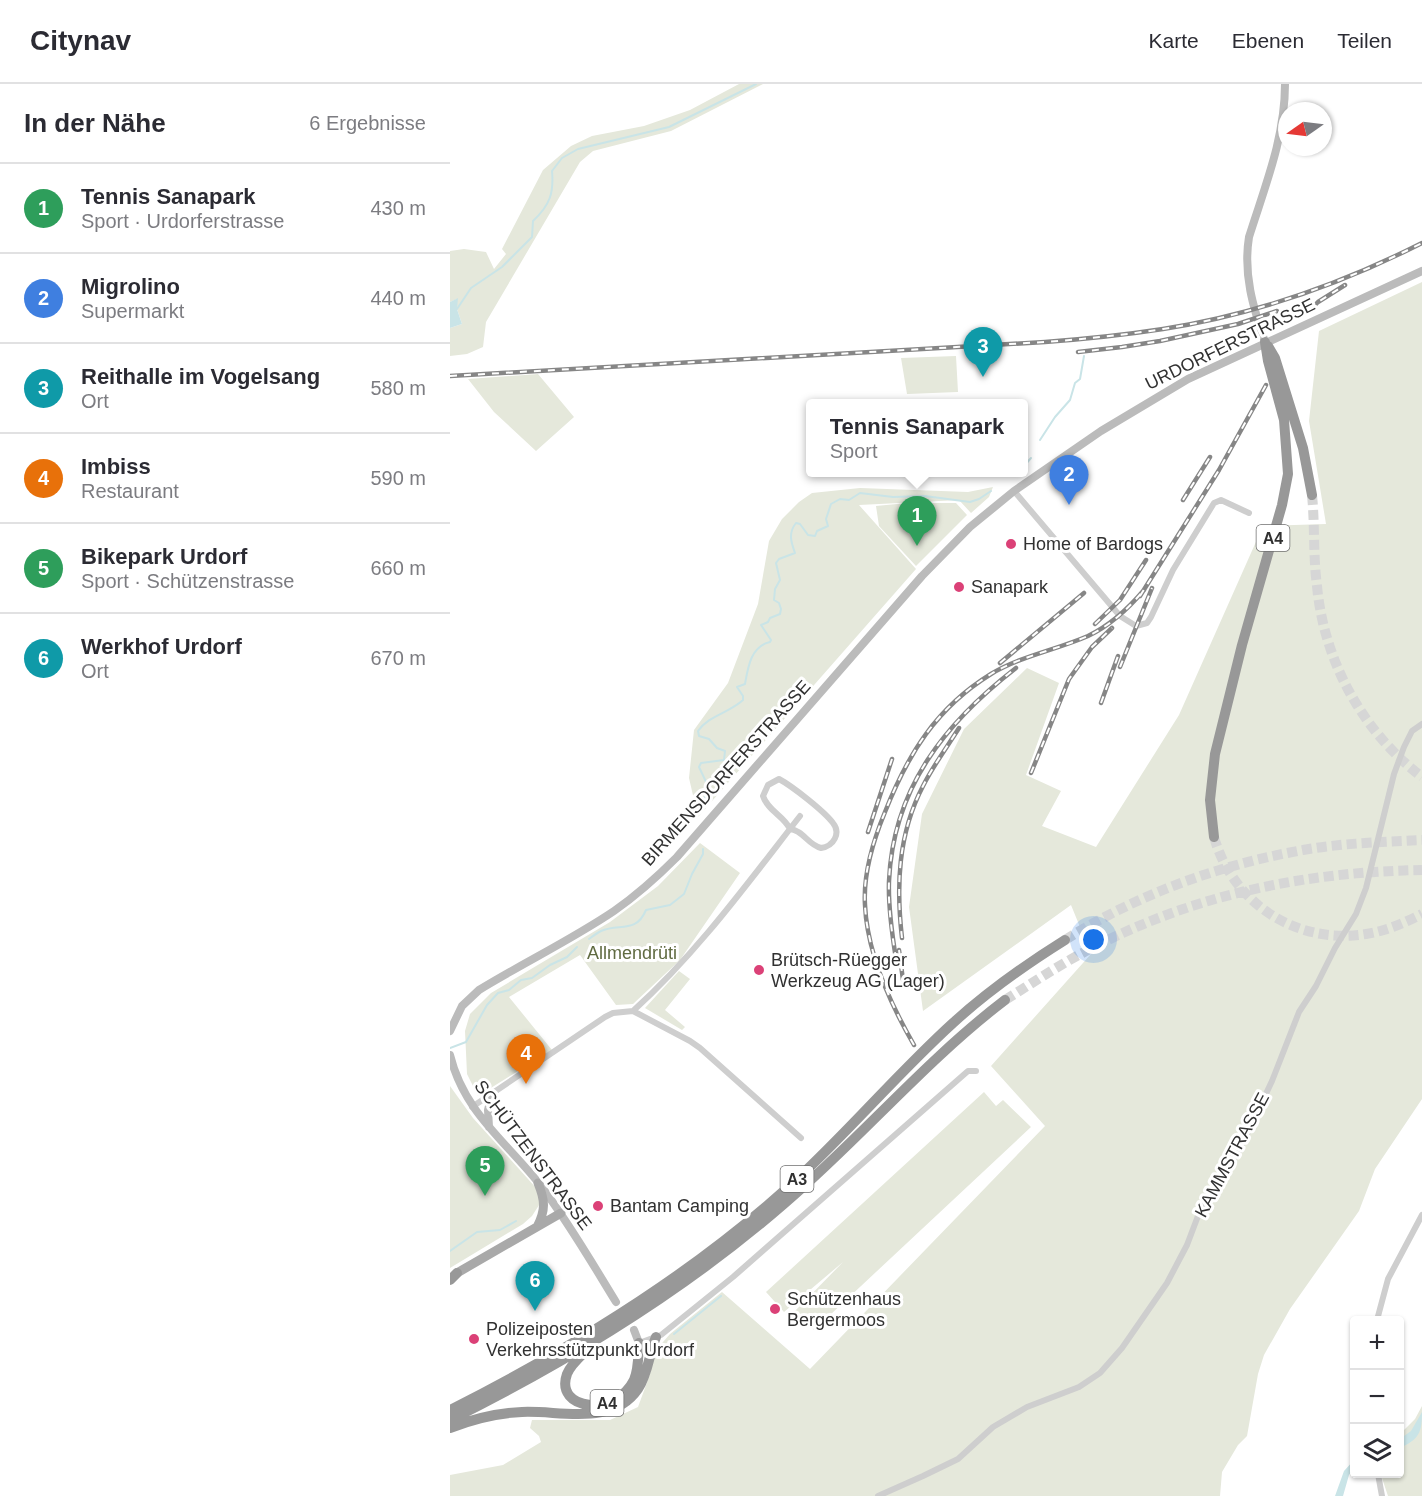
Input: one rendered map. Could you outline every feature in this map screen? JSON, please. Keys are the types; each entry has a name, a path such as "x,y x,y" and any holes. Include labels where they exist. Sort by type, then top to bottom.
{"highway":[{"path":"1265,342 1275,358 1303,448 1312,495"},
{"name":"A4","path":"1214,837 1210,790 1215,754 1242,645 1282,505 1288,474 1284,420 1265,342"},
{"name":"A3","path":"450,1410 518,1375 591,1332 739,1229 797,1179 952,1024 1002,982 1065,940"},
{"name":"A3","path":"450,1420 544,1370 604,1334 685,1280 759,1225 830,1162 935,1058 1005,1000"},
{"name":"A4","path":"604,1334 574,1364 566,1378 571,1396 591,1406 608,1403 630,1387 638,1370 639,1343"},
{"name":"A4","path":"450,1428 480,1418 509,1413 589,1414 607,1411 623,1404 639,1388 656,1337"},
{"name":"A4","path":"639,1343 645,1354 644,1377"},
{"path":"450,1402 518,1375"}],"main road":[{"path":"1265,342 1249,290 1246,262 1249,237 1279,141 1284,113 1285,84"},
{"name":"URDORFERSTRASSE","path":"922,576 970,527 1014,491 1087,440 1152,399 1265,342 1422,271"},
{"name":"BIRMENSDORFERSTRASSE","path":"450,1030 462,1006 479,990 601,919 642,890 669,866 922,576"},
{"name":"SCHÜTZENSTRASSE","path":"450,1055 454,1074 472,1107 561,1213 616,1302"},
{"path":"489,1128 488,1110 492,1094"},
{"path":"535,1229 542,1217 545,1204 538,1183"},
{"path":"452,1276 561,1213"},
{"path":"634,1330 639,1343"}],"street":[{"path":"1014,491 1123,619 1136,626 1147,623 1173,570 1216,501 1221,500 1249,513"},
{"name":"KAMMSTRASSE","path":"878,1496 958,1459 993,1427 1027,1407 1079,1387 1100,1373 1122,1348 1167,1283 1188,1245 1201,1208 1239,1151 1272,1081 1299,1012 1356,914 1366,888 1400,756 1412,731 1422,724"},
{"path":"779,779 832,822 836,830 834,840 826,847 816,847 797,830 790,829 787,823 765,802 763,796 768,785 779,779"},
{"path":"633,1011 683,962 709,932 800,816"},
{"path":"472,1107 605,1017 613,1013 633,1011 700,1048 801,1138"},
{"path":"639,1343 656,1337 733,1277 968,1071 976,1071"},
{"path":"1378,1316 1388,1279 1422,1215"},
{"path":"1379,1478 1382,1496"}],"green space":[{"path":"739,84 763,84 671,131 593,151 580,162 486,322 483,347 467,354 450,356 450,328 462,324 457,309 457,299 450,302 450,251 464,249 486,252 494,269 506,254 502,249 543,170 571,146 592,136 644,126 690,110"},
{"path":"1422,282 1422,1099 1375,1169 1359,1211 1290,1309 1264,1355 1258,1374 1247,1436 1238,1445 1222,1472 1220,1496 450,1496 450,1475 503,1465 541,1442 539,1436 530,1428 532,1420 610,1420 638,1407 656,1350 670,1334 722,1292 810,1369 1045,1126 991,1066 1091,954 1071,905 923,1011 909,907 922,814 964,729 1027,668 1059,683 1026,775 1061,791 1042,826 1096,847 1179,715 1263,526 1326,524 1309,421 1319,331"},
{"path":"956,356 958,392 907,394 901,358"},
{"path":"538,374 574,417 536,451 494,412 468,379"},
{"path":"993,487 989,497 971,513 959,500 859,505 916,569 698,817 689,778 694,730 728,683 758,604 769,541 782,519 812,493 860,488 968,492"},
{"path":"907,503 956,503 967,515 916,566 879,526 876,506"},
{"name":"Allmendrüti","path":"700,843 740,873 680,960 633,1004 616,1005 580,955 509,997 552,1050 478,1096 467,1074 465,1031 470,1014 491,993 610,922 658,886"},
{"path":"679,971 690,979 665,1010 685,1027 682,1030 645,1008"},
{"path":"450,1086 473,1118 537,1189 541,1202 532,1216 523,1224 450,1268"},
{"path":"984,1092 996,1106 1003,1100 1031,1127 814,1330 795,1311 843,1262 784,1312 766,1292"},
{"path":"1422,1406 1422,1496 1388,1496 1382,1478 1404,1478 1404,1430 1415,1419"}],"water":[{"path":"458,298 457,309 462,324 450,328 450,302"},
{"path":"1422,1412 1418,1434 1404,1446 1404,1436 1411,1431"},
{"path":"1350,1464 1350,1474 1343,1496 1335,1496 1344,1471"}],"waterway":[{"path":"457,309 471,288 502,267 532,237 533,221 550,198 552,171 562,158 578,149 669,127 756,84"},
{"path":"1040,440 1070,400 1075,383 1080,379 1084,356"},
{"path":"1028,461 1031,458"},
{"path":"702,808 708,786 699,767 701,763 724,760 725,751 717,748 709,739 699,736 698,731 707,722 743,700 737,687 745,684 751,658 758,648 771,640 761,625 780,614 779,603 774,600 775,589 780,580 776,563 779,559 795,553 791,534 796,523 800,524 808,535 815,536 817,531 828,526 826,519 831,504 840,499 849,500 860,493 893,497 925,496 970,502 991,491"},
{"path":"589,939 608,929 632,925 642,917 646,910 670,905 684,894 703,854 703,849"},
{"path":"450,1048 466,1042 487,1005 498,993 509,990 521,980 532,978 550,965 567,957 577,947"},
{"path":"450,1251 477,1232 500,1230 516,1221"},
{"path":"674,1334 721,1296"}],"tunnel":[{"path":"1312,495 1316,575 1321,614 1337,667 1364,716 1381,738 1422,777"},
{"path":"1214,837 1223,861 1236,882 1252,900 1271,915 1293,926 1316,933 1340,936 1366,934 1381,931 1422,914"},
{"path":"1065,940 1150,895 1241,864 1318,848 1422,840"},
{"path":"1005,1000 1059,966 1131,929 1211,900 1294,881 1336,875 1422,870"}],"railway":[{"path":"450,376 1045,342 1148,331 1197,323 1296,296 1360,272 1422,243"},
{"path":"1310,310 1318,302 1345,285"},
{"path":"1078,352 1160,341 1238,324 1277,311"},
{"path":"1140,596 1219,470 1266,385"},
{"path":"1183,500 1210,457"},
{"path":"1095,624 1120,600 1146,560"},
{"path":"1120,667 1152,588"},
{"path":"914,1045 897,1013 875,959 865,905 867,869 873,846 885,812 904,771 914,752 939,717 972,687 1014,662 1096,632 1119,616 1144,590"},
{"path":"1000,663 1084,593"},
{"path":"1031,773 1069,679 1092,647 1112,628"},
{"path":"1101,703 1118,656"},
{"path":"896,959 889,881 893,847 912,787 927,760 946,735 967,711 1016,668"},
{"path":"902,938 899,880 908,823 927,779 959,728"},
{"path":"868,832 892,759"},
{"path":"899,950 903,980"}],"place":[{"name":"Reithalle im Vogelsang","path":"983,377"},
{"name":"Migrolino","path":"1069,505"},
{"name":"Home of Bardogs","path":"1011,544"},
{"name":"Tennis Sanapark","path":"917,546"},
{"name":"Sanapark","path":"959,587"},
{"name":"Brütsch-Rüegger Werkzeug AG (Lager)","path":"759,970"},
{"name":"Imbiss","path":"526,1084"},
{"name":"Bikepark Urdorf","path":"485,1196"},
{"name":"Bantam Camping","path":"598,1206"},
{"name":"Schützenhaus Bergermoos","path":"775,1309"},
{"name":"Werkhof Urdorf","path":"535,1311"},
{"name":"Polizeiposten Verkehrsstützpunkt Urdorf","path":"474,1339"}]}
